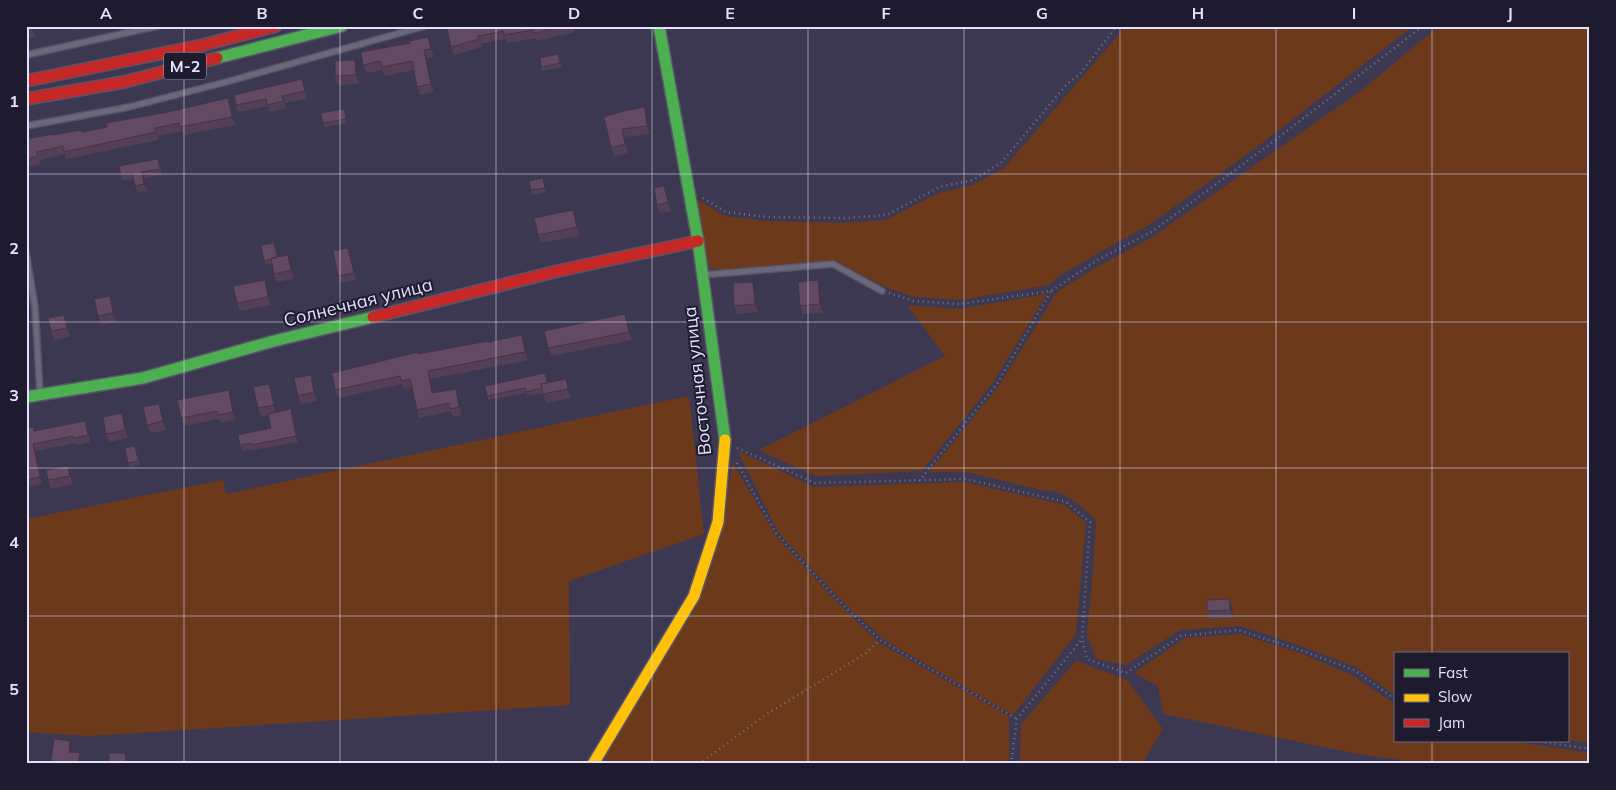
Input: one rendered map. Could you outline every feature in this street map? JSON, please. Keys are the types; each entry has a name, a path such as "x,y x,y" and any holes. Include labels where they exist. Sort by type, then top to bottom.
{"street":[{"name":"М-2","path":"26,81 175,51 276,26"},
{"name":"М-2","path":"26,99 124,82 342,26"},
{"name":"Восточная улица","path":"593,764 694,596 718,522 725,442 698,241 660,26"},
{"name":"Солнечная улица","path":"26,397 143,378 284,338 562,270 698,241"}],"lane":[{"path":"26,55 158,26"},
{"path":"26,126 129,107 425,26"},
{"path":"26,252 35,307 40,396"},
{"path":"702,275 833,264 882,290"}],"path":[{"path":"689,189 726,212 767,217 845,218 887,216 939,187 973,180 1001,163 1067,84 1079,75 1118,26"},
{"path":"882,290 914,301 959,304 1051,291 1096,261 1153,230 1270,144 1423,26"},
{"path":"919,481 997,384 1051,291"},
{"path":"725,442 815,483 966,479 1066,502 1090,522 1082,640 1087,659 1126,673 1182,636 1238,630 1354,670 1394,698"},
{"path":"725,442 776,533 838,600 880,640 1017,719"},
{"path":"700,764 767,714 866,653 880,640"},
{"path":"1011,764 1017,719 1082,640"},
{"path":"1542,742 1590,749"}],"shaded area":[{"path":"1124,26 1413,26 1261,144 1152,223 1060,275 1049,285 960,300 915,297 885,287 834,260 721,270 710,268 705,261 695,198 725,216 765,221 843,223 886,220 939,193 973,185 1004,168 1121,32"},
{"path":"1439,26 1590,26 1590,743 1568,740 1568,652 1394,652 1394,694 1356,667 1241,626 1180,630 1126,665 1096,659 1087,634 1096,520 1072,499 1058,492 967,472 929,472 999,386 1057,292 1095,268 1151,238 1362,90"},
{"path":"1047,294 994,381 922,471 815,476 759,450 945,356 907,305 959,309"},
{"path":"689,396 704,534 569,581 570,705 90,736 26,732 26,519 223,480 226,494"},
{"path":"738,451 814,487 964,482 1065,505 1086,523 1076,634 1013,715 883,639 840,599 778,532"},
{"path":"732,462 776,536 836,601 878,642 1009,716 1009,764 601,764 698,599 724,522"},
{"path":"1240,634 1300,653 1352,675 1394,703 1394,742 1518,742 1590,753 1590,764 1426,764 1353,753 1163,714 1158,686 1134,673 1185,638"},
{"path":"1076,661 1127,680 1163,729 1142,764 1020,764 1021,724"}],"building":[{"path":"26,26 32,26 33,30 26,30"},
{"path":"462,26 562,26 534,33 533,30 504,35 504,31 478,36 479,39 451,47 447,29"},
{"path":"428,37 431,49 424,50 431,84 417,87 412,61 382,67 380,61 363,65 361,52 410,43 409,41"},
{"path":"558,54 560,63 541,67 540,58"},
{"path":"355,60 356,75 335,76 335,61"},
{"path":"302,79 305,91 282,96 284,101 267,105 266,99 236,105 234,95"},
{"path":"228,98 232,117 180,127 179,123 155,128 156,132 64,152 63,146 37,152 38,156 26,159 26,139 107,127 106,123 163,113"},
{"path":"645,107 647,126 622,129 625,144 611,148 604,117"},
{"path":"344,109 346,119 323,123 321,113"},
{"path":"158,159 160,169 142,172 144,184 135,186 132,173 121,175 119,166"},
{"path":"543,178 545,188 531,190 529,181"},
{"path":"664,186 668,202 657,205 654,188"},
{"path":"573,210 577,227 538,235 534,218"},
{"path":"274,243 277,257 264,261 261,245"},
{"path":"348,248 354,273 338,276 333,251"},
{"path":"288,255 291,270 274,274 271,258"},
{"path":"265,280 268,297 237,303 233,286"},
{"path":"818,280 820,304 800,306 798,282"},
{"path":"753,282 755,304 734,306 733,283"},
{"path":"110,296 113,313 98,316 94,299"},
{"path":"625,314 629,332 548,348 544,331"},
{"path":"64,315 67,328 51,331 48,318"},
{"path":"522,335 525,352 428,371 432,393 456,389 459,407 450,409 449,403 417,410 410,379 401,381 400,376 335,390 332,373 418,352 418,354"},
{"path":"545,373 547,383 541,384 542,388 526,392 525,388 487,396 485,386"},
{"path":"311,375 314,392 298,396 294,378"},
{"path":"566,379 568,389 543,394 541,384"},
{"path":"269,384 274,405 258,408 253,387"},
{"path":"229,390 233,412 218,415 217,411 181,418 177,400"},
{"path":"159,404 163,421 147,425 143,407"},
{"path":"291,409 296,436 252,445 252,443 240,445 238,435 271,428 268,414"},
{"path":"122,413 125,430 106,434 103,417"},
{"path":"85,421 88,435 33,444 40,477 26,480 26,428 33,427 34,431"},
{"path":"135,446 138,461 128,463 125,448"},
{"path":"68,466 70,476 48,480 46,470"},
{"path":"1229,599 1230,610 1207,611 1207,600"},
{"path":"54,739 70,741 69,752 80,753 78,764 47,764 47,761 51,762"},
{"path":"109,753 125,753 126,764 109,764"}],"traffic: fast":[{"path":"217,58 342,26"},
{"path":"659,26 698,241 725,440"},
{"path":"26,397 143,378 274,341 373,317"}],"traffic: slow":[{"path":"593,764 694,596 718,522 725,440"}],"traffic: jam":[{"path":"26,81 203,45 276,26"},
{"path":"26,99 124,82 217,58"},
{"path":"373,317 562,270 698,241"}]}
